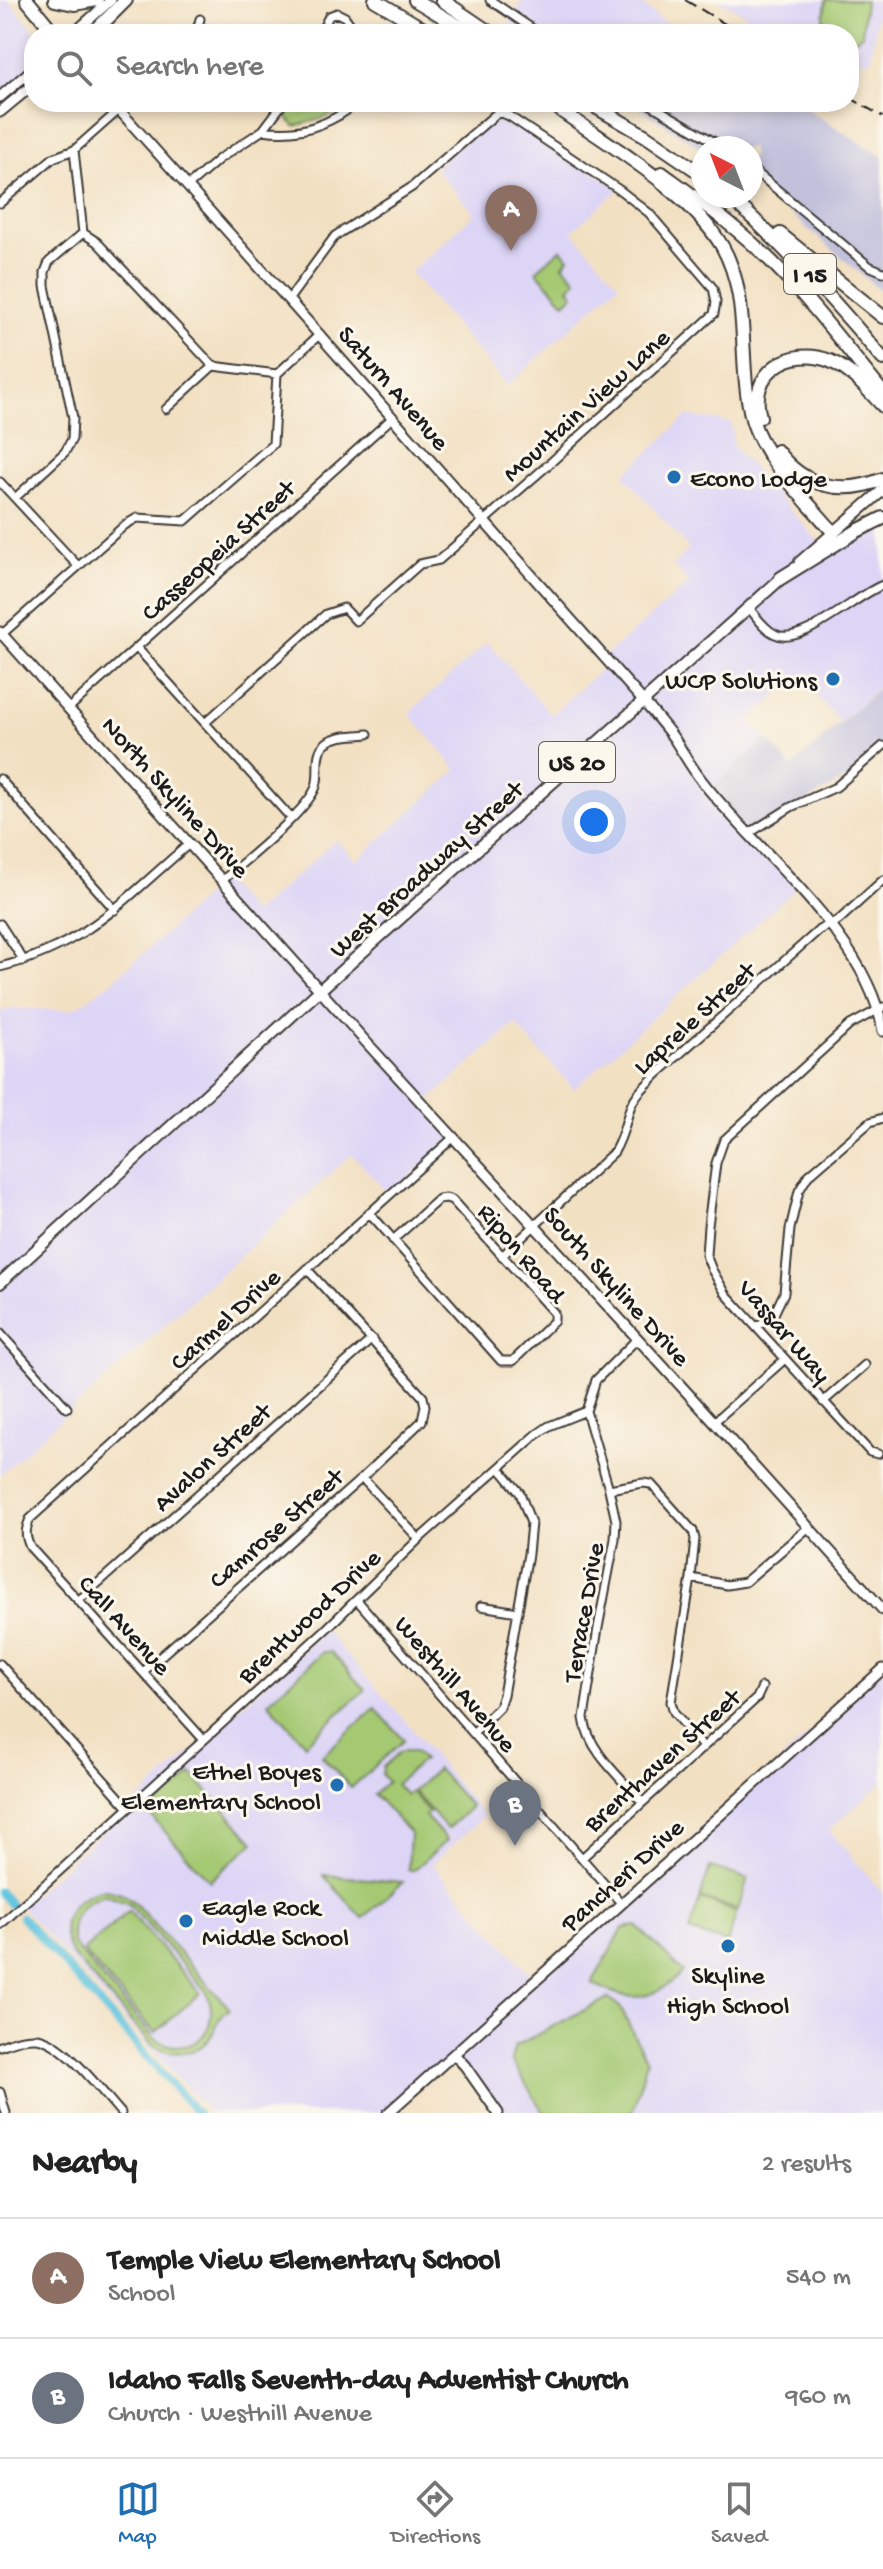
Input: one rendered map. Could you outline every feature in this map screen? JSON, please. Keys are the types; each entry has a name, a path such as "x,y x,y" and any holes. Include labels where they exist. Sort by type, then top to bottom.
{"highway":[{"path":"17,0 37,24"},
{"path":"27,0 47,24"},
{"path":"55,0 74,4 97,0"},
{"path":"102,24 126,0"},
{"path":"375,0 415,24"},
{"path":"415,0 455,24"},
{"path":"442,0 477,24"},
{"path":"563,112 687,204 721,246 738,289 748,400 757,432 770,456 833,532"},
{"name":"I 15","path":"563,112 658,171 729,222 797,288 883,393"},
{"path":"604,112 646,136"},
{"path":"609,112 691,167"},
{"name":"I 15","path":"742,208 844,311 883,359"},
{"path":"745,208 883,317"},
{"path":"883,406 841,367 813,356 796,356 772,368 763,379 758,391 757,408 771,443 783,460 807,479 840,489 860,487 883,479"},
{"path":"781,578 883,518"}],"main road":[{"name":"West Broadway Street","path":"0,1283 320,990 883,490"}],"street":[{"path":"84,24 111,0"},
{"path":"490,0 525,24"},
{"path":"325,24 329,16 337,13 350,24"},
{"path":"199,24 200,19"},
{"path":"0,97 24,77"},
{"path":"0,112 24,92"},
{"path":"0,203 53,158 74,150 109,112"},
{"name":"Saturn Avenue","path":"122,112 644,702 706,786 830,924 851,951 881,1008 883,1031"},
{"path":"188,186 219,159 263,130 276,112"},
{"path":"263,130 282,133 312,129 346,112"},
{"name":"Mountain View Lane","path":"206,722 326,614 344,608 356,621 420,564 439,560 714,314 716,302 713,288 649,213 619,189 509,116 498,112 412,187 335,236 289,299"},
{"path":"663,112 704,136"},
{"path":"74,150 83,233"},
{"path":"763,178 869,266 883,272"},
{"path":"83,233 117,262 213,366 277,374"},
{"path":"15,498 65,452 72,439 73,418 45,286 45,272 49,262 83,233"},
{"path":"1,634 125,525 137,518 185,521 273,444 277,374 320,334"},
{"path":"166,409 213,366"},
{"name":"Casseopeia Street","path":"69,708 391,419"},
{"path":"0,482 77,565"},
{"path":"748,607 769,630 777,636 786,637 812,627 883,585"},
{"name":"North Skyline Drive","path":"1,634 320,990"},
{"path":"137,648 291,818"},
{"path":"223,880 305,805 317,787 319,754 326,743 339,737 368,734"},
{"path":"748,834 791,807 836,787 883,746"},
{"path":"0,779 115,910"},
{"path":"0,967 24,961 76,937 115,910 189,844"},
{"name":"Laprele Street","path":"502,1256 614,1152 625,1130 630,1106 655,1076 819,930 839,920 883,880"},
{"path":"0,924 24,961"},
{"name":"South Skyline Drive","path":"320,990 883,1610"},
{"name":"Vassar Way","path":"878,1454 870,1452 726,1294 706,1255 716,1163 724,1140 850,1025 881,1008"},
{"path":"756,1327 773,1316 784,1293 790,1229 799,1191 808,1176 870,1122 883,1118"},
{"name":"Carmel Drive","path":"25,1532 30,1519 454,1137"},
{"name":"Ripon Road","path":"369,1213 393,1240 501,1361 513,1361 552,1326 554,1313 452,1200 439,1199 393,1240"},
{"path":"307,1269 372,1339"},
{"path":"0,1333 67,1408"},
{"name":"Camrose Street","path":"143,1672 422,1421 425,1407 423,1397 372,1339"},
{"name":"Avalon Street","path":"78,1601 372,1339"},
{"path":"586,1411 596,1380 637,1339"},
{"path":"714,1422 784,1360"},
{"path":"823,1402 865,1365"},
{"name":"Brentwood Drive","path":"0,1925 357,1600 419,1539 549,1426 586,1411"},
{"name":"Terrace Drive","path":"586,1411 616,1521 585,1726 591,1741 642,1802"},
{"path":"474,1732 499,1707 518,1612 531,1523 520,1493 500,1469"},
{"path":"362,1478 419,1539"},
{"path":"609,1489 651,1484 693,1531 691,1578 671,1702 674,1712 703,1747"},
{"path":"691,1578 727,1585 745,1582 809,1527"},
{"name":"Call Avenue","path":"25,1532 30,1547 203,1739"},
{"name":"Westhill Avenue","path":"357,1600 621,1903"},
{"path":"481,1606 518,1612"},
{"path":"0,1664 128,1807"},
{"name":"Pancheri Drive","path":"388,2113 883,1669"},
{"name":"Brenthaven Street","path":"582,1858 757,1698 762,1687"},
{"path":"0,2046 21,2038 40,2038 56,2046 121,2113"},
{"path":"454,2054 494,2111"},
{"path":"0,2092 6,2113"}],"shaded area":[{"path":"0,0 9,0 29,24 24,24 24,77 0,97"},
{"path":"523,0 636,0 667,24 512,24 509,22"},
{"path":"718,0 878,0 871,61 859,60 859,24 762,24"},
{"path":"498,112 619,189 572,231 619,284 507,386 410,272 475,214 435,168"},
{"path":"645,112 812,112 883,157 883,293 763,190 763,136 691,136 691,141"},
{"path":"687,416 732,423 733,446 827,551 883,527 883,683 840,722 798,676 750,720 767,739 709,790 797,887 574,1089 515,1024 424,1105 454,1137 389,1195 352,1154 0,1475 0,1011 9,1008 67,1010 79,1006 112,982 223,880 253,914 336,840 356,861 457,770 409,713 488,642 551,715 608,663 604,657 689,583 673,565 689,549 624,475"},
{"path":"883,684 883,746 849,777 748,834 709,790 767,739 792,767"},
{"path":"325,1630 484,1816 432,1864 535,1980 883,1669 883,1782 829,1830 883,1893 883,2113 497,2113 454,2054 388,2113 210,2113 21,1906"}],"green space":[{"path":"826,0 865,0 862,35 859,37 859,24 823,24"},
{"path":"286,112 336,112 295,126 284,115"},
{"path":"561,249 569,258 563,265 577,280 569,288 574,294 565,303 536,271"},
{"path":"323,1652 331,1652 365,1690 305,1744 268,1702"},
{"path":"375,1708 404,1740 351,1788 322,1756"},
{"path":"401,1751 415,1751 423,1760 396,1784 406,1795 411,1792 429,1812 425,1816 447,1840 414,1870 408,1870 410,1833 374,1794 388,1782 382,1775 383,1767"},
{"path":"437,1769 471,1807 447,1829 413,1791"},
{"path":"192,1774 254,1842 210,1881 148,1813"},
{"path":"710,1867 748,1879 738,1910 700,1898"},
{"path":"323,1875 403,1882 363,1918"},
{"path":"106,1889 121,1893 134,1902 230,2009 221,2017 203,2045 181,2053 151,2044 72,1955 67,1943 65,1921 75,1904 93,1892","holes":["106,1895 129,1904 206,1991 211,2018 201,2038 191,2044 180,2046 154,2038 73,1944 75,1918 83,1906"]},
{"path":"700,1899 737,1912 727,1943 689,1931"},
{"path":"129,1911 200,1993 155,2033 83,1951"},
{"path":"637,1926 683,1972 661,1990 640,1997 617,1994 592,1983 623,1928"},
{"path":"608,1998 620,2007 647,2061 632,2113 544,2113 511,2060 515,2046"}],"waterway":[{"path":"0,1892 11,1905"},
{"path":"22,1917 197,2113"}],"railway":[{"path":"685,0 725,24"},
{"path":"859,103 883,117"}],"place":[{"name":"Temple View Elementary School","path":"511,251"},
{"name":"Econo Lodge","path":"674,477"},
{"name":"WCP Solutions","path":"833,679"},
{"name":"Ethel Boyes Elementary School","path":"337,1785"},
{"name":"Idaho Falls Seventh-day Adventist Church","path":"515,1846"},
{"name":"Eagle Rock Middle School","path":"186,1921"},
{"name":"Skyline High School","path":"728,1946"}]}
